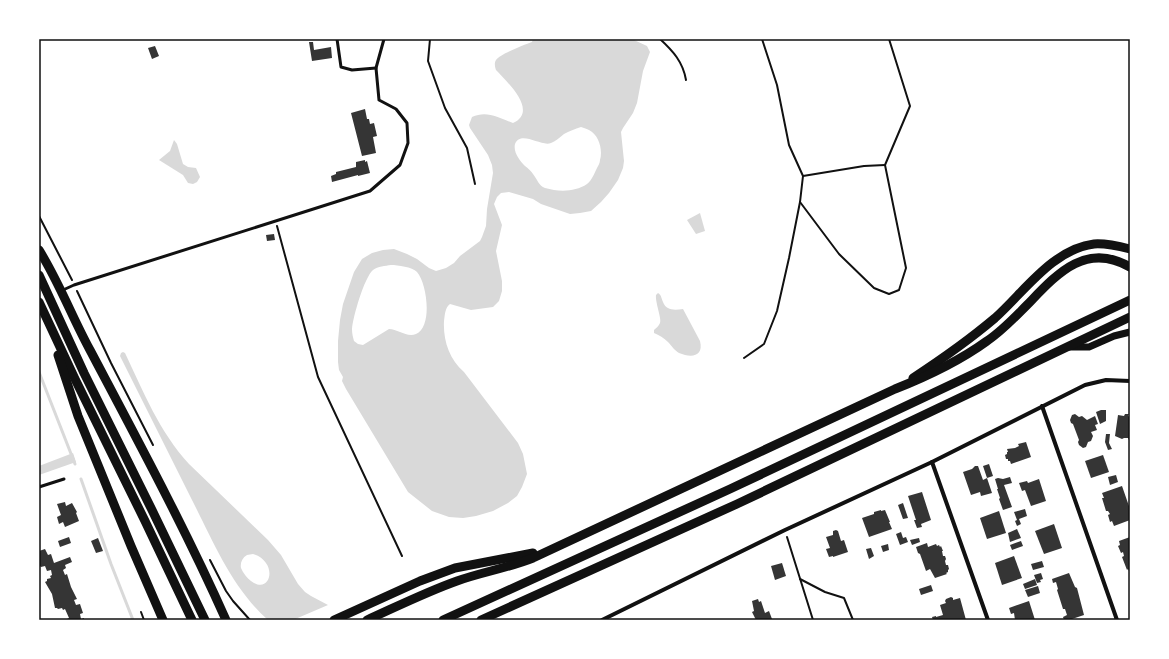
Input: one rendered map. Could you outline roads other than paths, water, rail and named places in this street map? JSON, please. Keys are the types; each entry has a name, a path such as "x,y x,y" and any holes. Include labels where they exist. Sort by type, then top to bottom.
{"main road":[{"path":"895,389 968,340 1005,309 1058,258 1081,247 1095,244 1110,244 1130,249"},
{"path":"39,250 61,291 88,348 140,443 200,563 226,620"},
{"path":"367,620 443,586 533,558 895,389 940,370 987,341 1009,323 1054,278 1068,267 1088,259 1100,258 1116,261 1130,267"},
{"path":"39,275 84,373 205,620"},
{"path":"443,620 737,486 1130,300"},
{"path":"39,302 192,620"},
{"path":"481,620 737,504 1130,317"},
{"path":"47,319 78,416 163,620"},
{"path":"334,620 420,581 455,568 532,554 561,545"}],"street":[{"path":"1068,347 1090,347 1114,336 1130,332"},
{"path":"602,620 785,530 932,462 1085,385 1106,380 1130,381"},
{"path":"1042,406 1117,620"},
{"path":"932,462 988,620"}],"lane":[{"path":"337,39 341,67 352,70 376,68"},
{"path":"61,291 74,285 370,191 400,165 408,143 407,123 396,109 379,100 376,68 384,39"},
{"path":"39,487 64,479"}],"waterway":[{"path":"39,372 75,464"},
{"path":"81,479 111,564 133,620"}]}
